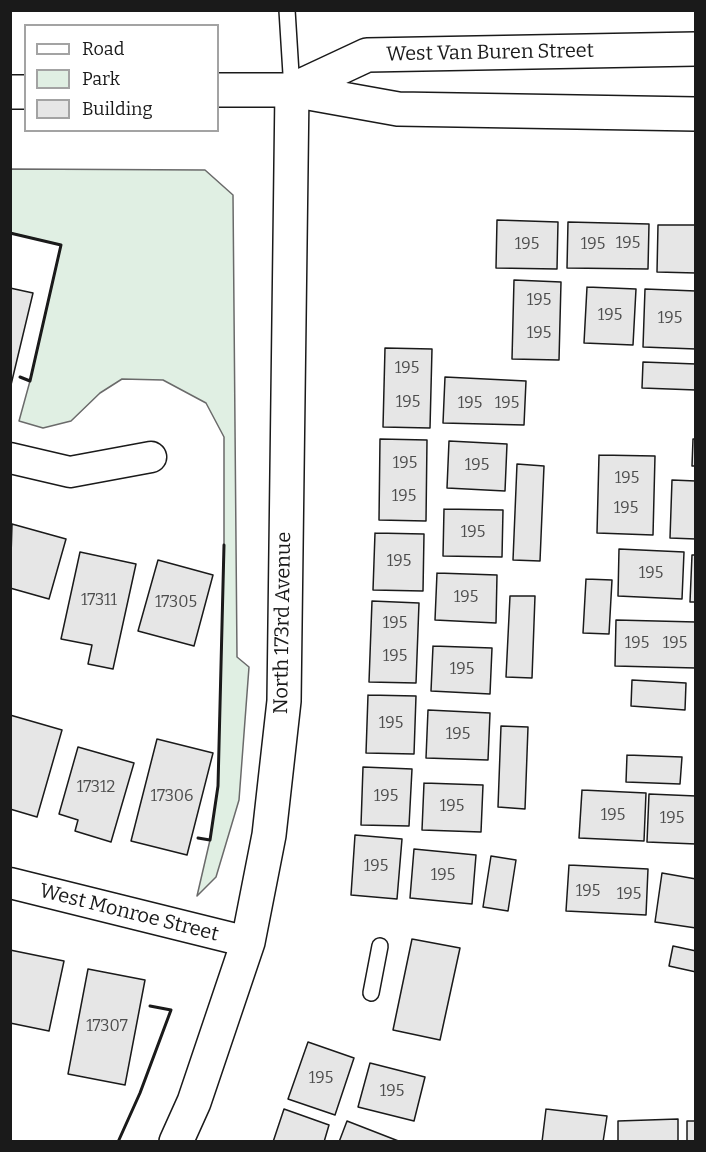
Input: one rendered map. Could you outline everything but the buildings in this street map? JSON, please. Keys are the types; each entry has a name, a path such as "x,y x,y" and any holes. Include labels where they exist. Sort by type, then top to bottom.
{"street":[{"name":"West Van Buren Street","path":"291,90 367,54 696,49"},
{"name":"West Van Buren Street","path":"219,90 291,90 398,109 696,114"},
{"name":"North 173rd Avenue","path":"176,1142 194,1102 248,942 269,835 284,701 291,90"},
{"path":"10,458 70,472 151,457"},
{"name":"West Monroe Street","path":"10,883 248,942"}],"lane":[{"path":"287,10 291,90"},
{"path":"371,993 380,945"}],"green space":[{"path":"11,169 205,170 233,195 237,657 249,667 239,800 216,877 197,896 210,840 218,786 224,545 224,437 206,403 163,380 122,379 100,393 71,421 43,428 19,421 61,245 11,233"}],"wall":[{"path":"10,233 61,245 30,381 20,377"},
{"path":"198,838 210,840 218,786 224,545"},
{"path":"118,1142 140,1093 171,1010 150,1006"}]}
